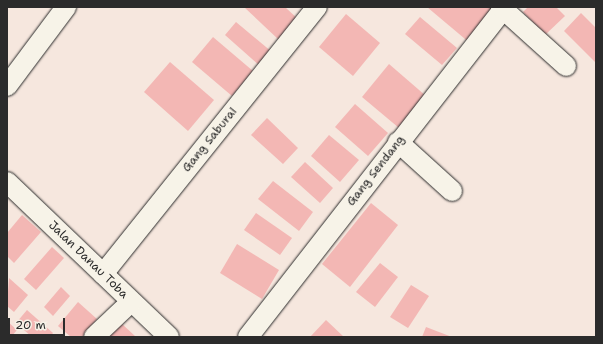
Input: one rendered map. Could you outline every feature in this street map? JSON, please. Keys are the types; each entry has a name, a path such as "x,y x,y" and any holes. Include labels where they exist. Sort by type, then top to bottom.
{"street":[{"path":"7,86 66,7"},
{"name":"Gang Saburai","path":"103,274 317,7"},
{"path":"502,8 566,66"},
{"name":"Gang Sendang","path":"248,337 502,8"},
{"path":"398,142 452,191"},
{"name":"Jalan Danau Toba","path":"7,182 169,337"},
{"path":"94,337 131,302"}],"building":[{"path":"244,7 285,7 299,20 279,40"},
{"path":"427,7 492,7 471,44"},
{"path":"528,7 556,7 565,16 545,35 523,12"},
{"path":"581,13 596,28 596,63 564,31"},
{"path":"346,14 380,43 353,76 319,47"},
{"path":"420,17 457,48 442,65 405,34"},
{"path":"236,22 272,52 260,66 225,35"},
{"path":"213,37 253,71 232,96 192,62"},
{"path":"170,62 214,100 188,131 144,92"},
{"path":"389,64 426,96 399,128 362,97"},
{"path":"355,104 388,133 368,156 335,127"},
{"path":"267,118 298,148 283,164 251,135"},
{"path":"329,135 359,160 340,182 311,156"},
{"path":"305,162 333,188 320,203 291,177"},
{"path":"273,181 313,212 299,231 258,199"},
{"path":"371,203 398,225 350,287 322,264"},
{"path":"256,213 292,238 280,255 244,230"},
{"path":"22,215 41,232 14,263 7,256 7,233"},
{"path":"237,244 279,270 262,299 220,273"},
{"path":"52,247 64,258 36,290 24,279"},
{"path":"380,263 398,277 375,307 356,292"},
{"path":"9,278 28,295 14,312 7,306"},
{"path":"411,285 429,296 408,328 390,317"},
{"path":"61,287 70,296 53,316 44,307"},
{"path":"78,302 97,319 82,337 71,337 58,326"},
{"path":"27,310 53,333 50,337 32,337 16,323"},
{"path":"326,320 344,337 310,337"},
{"path":"7,321 17,330 11,337 7,337"},
{"path":"120,322 136,337 107,337"},
{"path":"426,327 452,337 422,337"}]}
